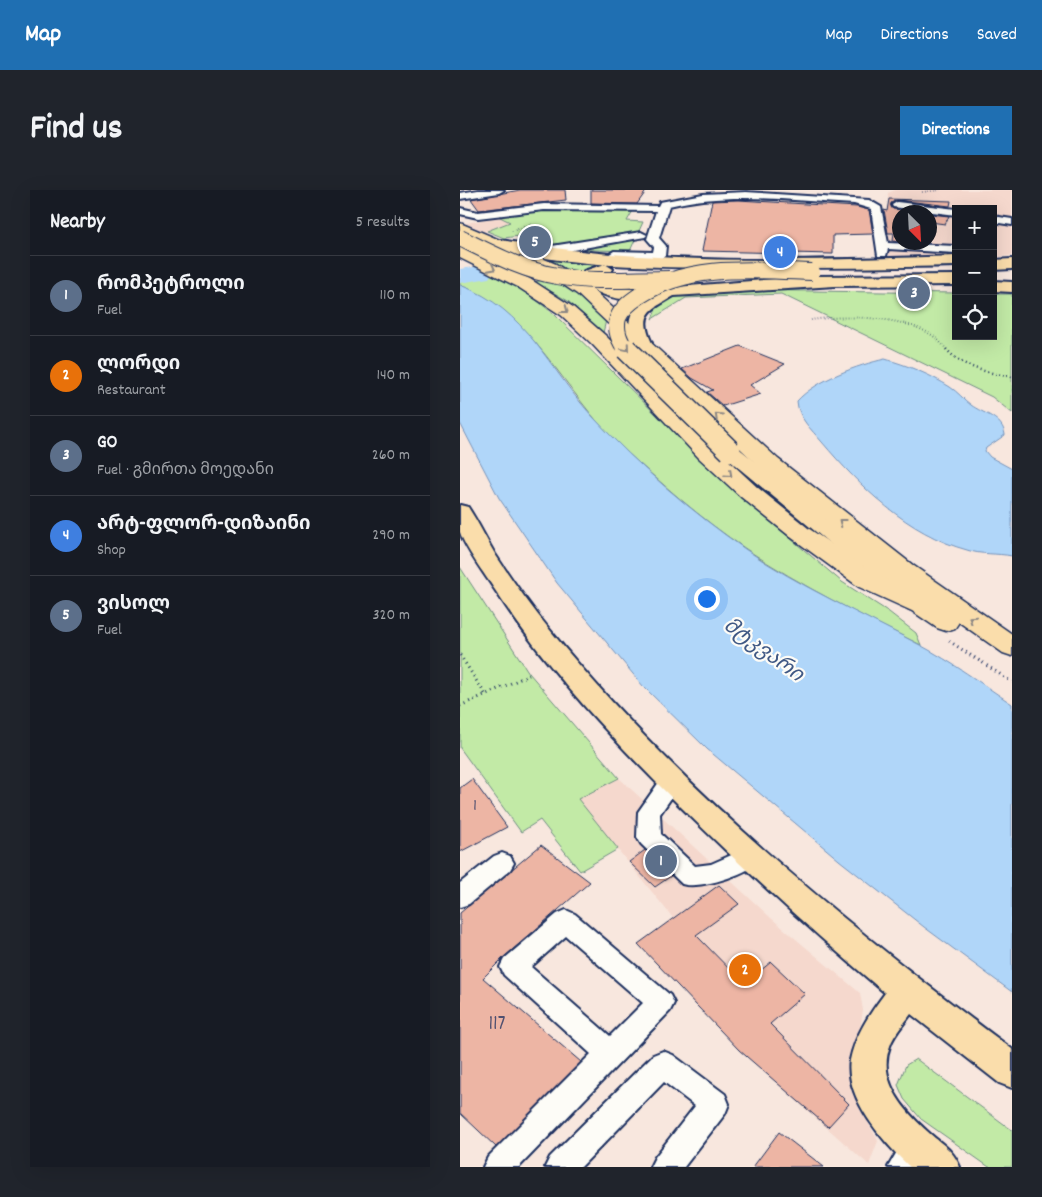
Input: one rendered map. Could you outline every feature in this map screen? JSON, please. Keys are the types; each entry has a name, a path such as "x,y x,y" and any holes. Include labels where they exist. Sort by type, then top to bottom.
{"highway":[{"path":"460,228 505,239 540,254 643,343 770,464 935,593 1012,647"},
{"path":"460,252 524,284 580,322 701,447 774,512 838,562 868,581 921,605 1012,667"}],"main road":[{"path":"460,238 514,263 548,275 587,278 830,282"},
{"path":"540,254 621,261 728,263 952,262"},
{"path":"728,263 608,269 596,271 589,276 590,281 598,287 623,294 647,294 923,276 952,271"},
{"path":"921,605 730,451 624,347 617,334 619,316 626,306 642,294 683,278 728,272 812,272 923,276 952,281"},
{"path":"997,280 1012,279"},
{"path":"997,286 1012,287"},
{"path":"643,343 636,324 639,313 655,298 679,291"},
{"path":"460,512 484,556 532,623 602,707 672,781 752,856 860,952 1012,1070"},
{"path":"908,991 880,1030 871,1047 868,1064 871,1082 877,1097 920,1161"}],"street":[{"path":"460,196 499,190"},
{"path":"751,190 860,196"},
{"path":"540,254 639,237 661,194"},
{"path":"660,246 653,239 664,204 701,196 781,196 862,202 876,207 886,250 952,250"},
{"path":"897,204 952,211"},
{"path":"460,211 478,215 544,206 654,208"},
{"path":"540,254 659,256 660,246 673,207"},
{"path":"997,220 1012,222"},
{"path":"672,781 649,812 649,837 690,876 714,873 752,856"},
{"path":"460,897 502,863"},
{"path":"498,1167 661,1003 566,921 513,968 610,1053"},
{"path":"560,1167 663,1064 715,1104 665,1167"}],"path":[{"path":"922,192 940,190"},
{"path":"505,239 539,221"},
{"path":"811,320 846,316 911,326 928,333 956,359 967,365 1012,377"},
{"path":"945,639 1012,682"},
{"path":"460,655 485,694"},
{"path":"460,706 529,675"}],"shaded area":[{"path":"895,190 1012,190 1012,256 997,257 997,205 952,205 952,258 889,261 888,193"},
{"path":"498,216 511,222 482,233 463,224"},
{"path":"619,778 771,918 860,993 863,1010 851,1090 878,1141 869,1165 739,1050 638,944 673,918 577,799"}],"green space":[{"path":"542,209 634,209 627,221 643,222 630,251 562,249 552,246 550,240 535,234 504,238 487,231 510,222 498,216"},
{"path":"553,259 613,264 597,267 583,276 544,263"},
{"path":"491,274 516,286 554,314 733,490 842,582 889,612 916,633 921,645 788,576 746,549 697,513 620,446 601,426 528,334 485,297 460,285 460,278"},
{"path":"546,279 563,285 593,307 606,320 603,333 568,301 535,282"},
{"path":"696,292 952,293 952,340 997,340 997,294 1012,294 1012,413 992,397 781,294 686,298 652,319 658,304 667,300"},
{"path":"460,567 529,673 619,778 578,799 618,849 580,871 540,820 521,832 460,748"},
{"path":"916,1059 1012,1130 1012,1167 989,1167 921,1119 904,1099 898,1085 906,1065"}],"water":[{"name":"მტკვარი","path":"460,285 483,296 503,309 520,325 578,399 611,436 705,520 787,576 932,652 1012,704 1012,992 924,927 839,860 707,749 643,686 557,583 499,498 460,423"},
{"path":"885,359 919,371 943,383 971,405 1001,424 1005,435 986,448 985,451 990,457 1012,469 1012,556 978,553 945,543 905,521 852,476 802,418 797,401 805,393 838,374"}],"building":[{"path":"520,190 565,190 566,200 479,210 471,199"},
{"path":"591,190 647,190 637,204 591,203"},
{"path":"889,199 951,201 950,206 897,200 891,203 892,233 888,233 884,210 887,211"},
{"path":"738,200 857,207 869,210 873,234 833,235 833,254 702,251 712,201"},
{"path":"937,215 949,216 945,224 937,223"},
{"path":"740,346 785,364 750,385 761,394 723,406 707,392 713,390 692,378 682,369"},
{"path":"472,779 507,827 460,852 460,788"},
{"path":"541,845 590,882 503,958 483,978 581,1062 496,1147 460,1113 460,913"},
{"path":"645,850 671,876 655,887 629,862"},
{"path":"719,885 739,904 696,935 744,984 771,962 805,994 770,1024 849,1104 828,1127 739,1050 638,944"},
{"path":"779,1132 824,1167 753,1167"}],"waterway":[{"path":"460,276 481,273"}],"place":[{"name":"ვისოლ","path":"535,242"},
{"name":"არტ-ფლორ-დიზაინი","path":"780,252"},
{"name":"GO","path":"914,293"},
{"name":"რომპეტროლი","path":"661,861"},
{"name":"ლორდი","path":"745,970"}]}
